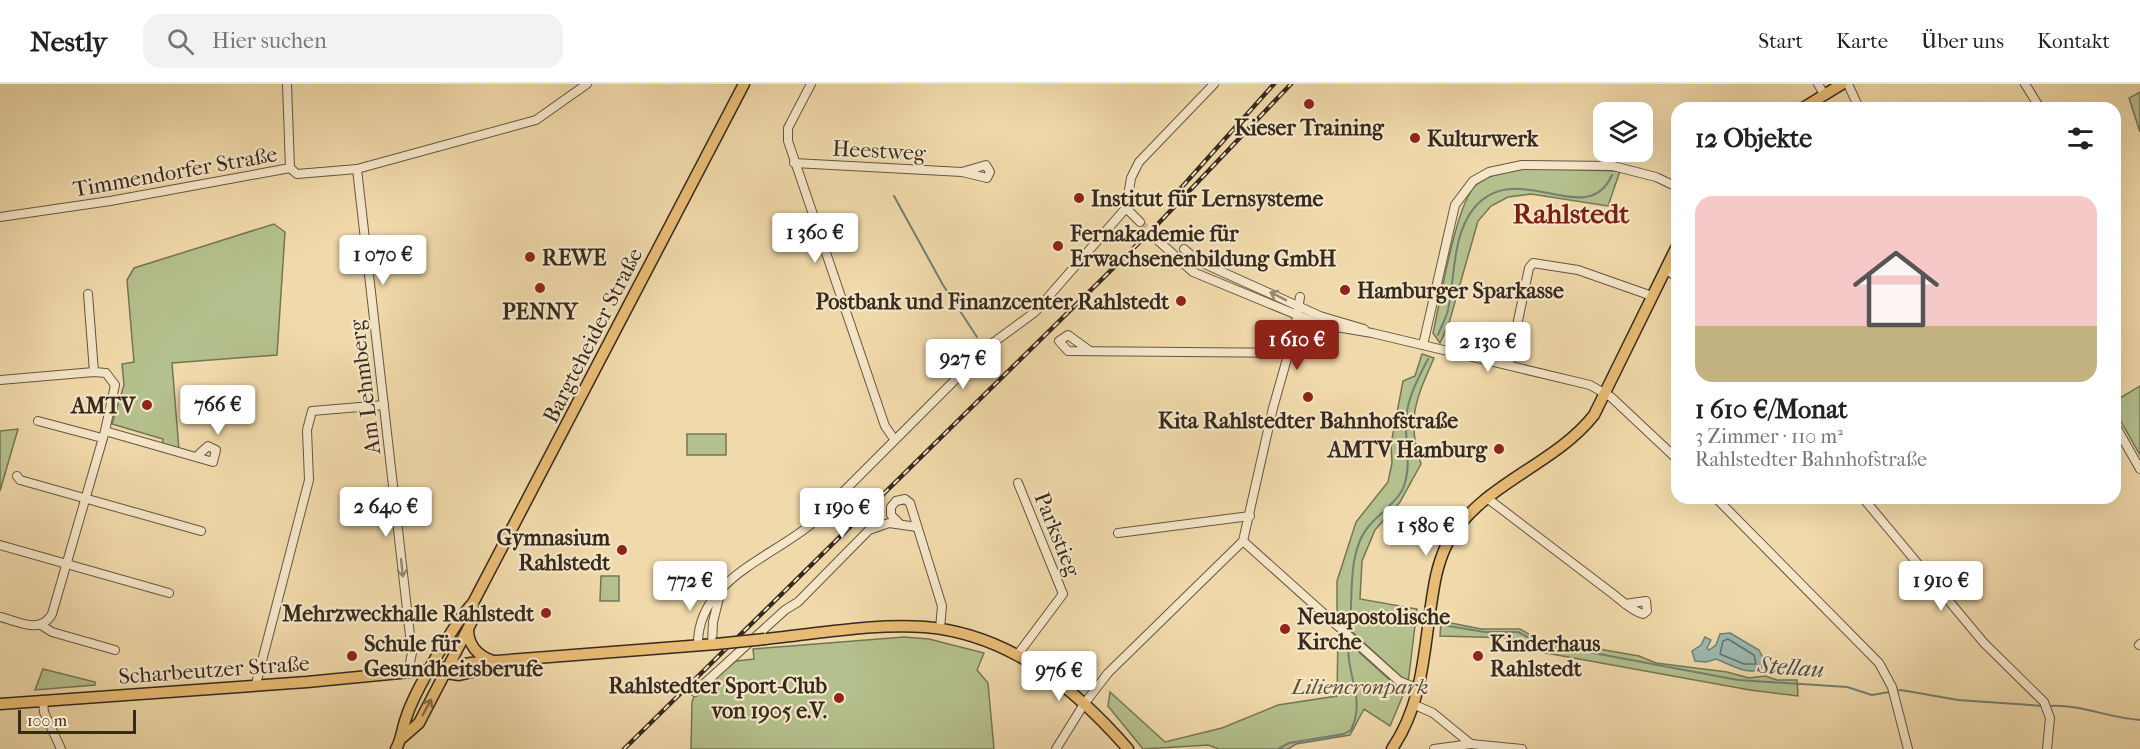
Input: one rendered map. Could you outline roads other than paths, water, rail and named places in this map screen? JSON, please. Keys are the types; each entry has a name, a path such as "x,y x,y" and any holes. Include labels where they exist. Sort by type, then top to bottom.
{"main road":[{"name":"Bargteheider Straße","path":"403,737 405,718 461,615 473,603 744,84"},
{"path":"1812,102 1841,85"},
{"path":"1392,749 1415,705 1433,587 1440,559 1460,524 1487,498 1580,429 1595,414 1671,258"},
{"name":"Bargteheider Straße","path":"396,749 403,737 418,723 447,669 472,621 473,603"},
{"name":"Scharbeutzer Straße","path":"0,705 447,669 494,661 908,626 940,628 971,634 1018,654 1053,678 1084,704 1128,749"},
{"path":"468,628 469,638 475,649 494,661"},
{"name":"Scharbeutzer Straße","path":"447,669 467,673 494,669 513,661"}],"street":[{"path":"287,84 290,168"},
{"name":"Timmendorfer Straße","path":"0,217 98,203 290,168 297,174 357,169 536,120 587,84"},
{"path":"811,84 788,128 788,141 885,426 894,439"},
{"path":"698,645 702,617 720,593 750,562 795,537 810,525 990,345 1035,312 1126,208 1136,166 1214,84"},
{"path":"1818,84 1824,94"},
{"path":"2025,84 2036,102"},
{"path":"1841,85 1854,102"},
{"name":"Heestweg","path":"794,163 962,172"},
{"path":"1423,345 1455,205 1473,181 1489,172 1522,165 1613,166 1656,177 1671,184"},
{"name":"Am Lehmberg","path":"357,169 412,653 408,672"},
{"path":"1126,208 1140,222"},
{"path":"1153,236 1187,269 1223,284 1248,288 1256,285 1372,333"},
{"path":"1184,249 1198,261 1297,316 1333,327 1372,333 1587,383 1606,393 1671,453"},
{"path":"1509,364 1533,263 1578,270 1652,296"},
{"path":"1665,269 1671,273"},
{"path":"88,294 94,372"},
{"path":"1056,749 1084,704 1126,654 1243,541 1289,353 1299,302"},
{"path":"1090,351 1289,353"},
{"path":"0,379 94,372 105,373 116,385 104,435 52,614 48,622 41,626"},
{"path":"256,684 309,480 307,430 312,411 384,405"},
{"path":"38,421 196,457"},
{"path":"2121,436 2140,469"},
{"path":"17,476 20,480 201,531"},
{"name":"Parkstieg","path":"1018,483 1063,594 1018,654"},
{"path":"1487,498 1625,604"},
{"path":"899,523 891,515 891,507 896,501 905,499 910,503 942,606 940,628"},
{"path":"1722,504 1879,663 1892,687 1908,749"},
{"path":"1868,504 1984,643 2044,702 2050,718 2046,749"},
{"path":"1118,533 1250,516"},
{"path":"694,692 798,602 869,530 880,525 899,523 917,527"},
{"path":"1243,541 1399,681 1419,689"},
{"path":"0,545 169,593"},
{"path":"714,644 713,622 720,593"},
{"path":"0,617 31,626 41,626 52,632 115,650"},
{"path":"43,701 44,712 61,749"},
{"path":"1415,705 1433,713 1471,744"},
{"path":"1434,749 1471,744 1516,749"}],"water":[{"path":"1730,633 1759,650 1764,660 1761,669 1744,670 1716,659 1706,662 1695,661 1692,651 1701,645 1705,637 1711,640 1707,648 1709,650 1716,645 1720,634"}],"waterway":[{"path":"1438,335 1448,310 1458,244 1467,219 1474,208 1491,194 1510,189 1586,197 1601,191 1612,175"},
{"path":"894,196 943,285 977,337"},
{"path":"1349,633 1356,550 1368,527 1397,497 1404,486 1408,464 1407,408 1412,391 1428,359"},
{"name":"Stellau","path":"1352,619 1367,612 1382,620 1417,625"},
{"name":"Stellau","path":"1442,625 1485,632 1518,632 1551,649 1583,651 1738,680 1847,687 1872,695 1901,690 1958,700 2043,706"},
{"path":"1278,749 1289,743 1344,734 1351,730 1357,707 1349,663 1349,639"},
{"name":"Stellau","path":"2049,706 2072,707 2140,720"}],"tunnel":[{"path":"1140,222 1153,236"}],"railway":[{"path":"1173,197 1274,84"},
{"path":"624,749 1155,227 1291,84"}],"place":[{"name":"Kieser Training","path":"1309,104"},
{"name":"Kulturwerk","path":"1415,138"},
{"name":"Institut für Lernsysteme","path":"1079,198"},
{"name":"Fernakademie für Erwachsenenbildung GmbH","path":"1058,246"},
{"name":"REWE","path":"530,257"},
{"name":"PENNY","path":"540,288"},
{"name":"Hamburger Sparkasse","path":"1345,290"},
{"name":"Postbank und Finanzcenter Rahlstedt","path":"1181,301"},
{"name":"Kita Rahlstedter Bahnhofstraße","path":"1308,397"},
{"name":"AMTV","path":"147,405"},
{"name":"AMTV Hamburg","path":"1499,449"},
{"name":"Gymnasium Rahlstedt","path":"622,550"},
{"name":"Mehrzweckhalle Rahlstedt","path":"546,613"},
{"name":"Neuapostolische Kirche","path":"1285,629"},
{"name":"Schule für Gesundheitsberufe","path":"352,656"},
{"name":"Kinderhaus Rahlstedt","path":"1478,656"},
{"name":"Rahlstedter Sport-Club von 1905 e.V.","path":"839,698"}],"district":[{"name":"Rahlstedt","path":"1571,213"}],"park label":[{"name":"Liliencronpark","path":"1360,686"}]}
